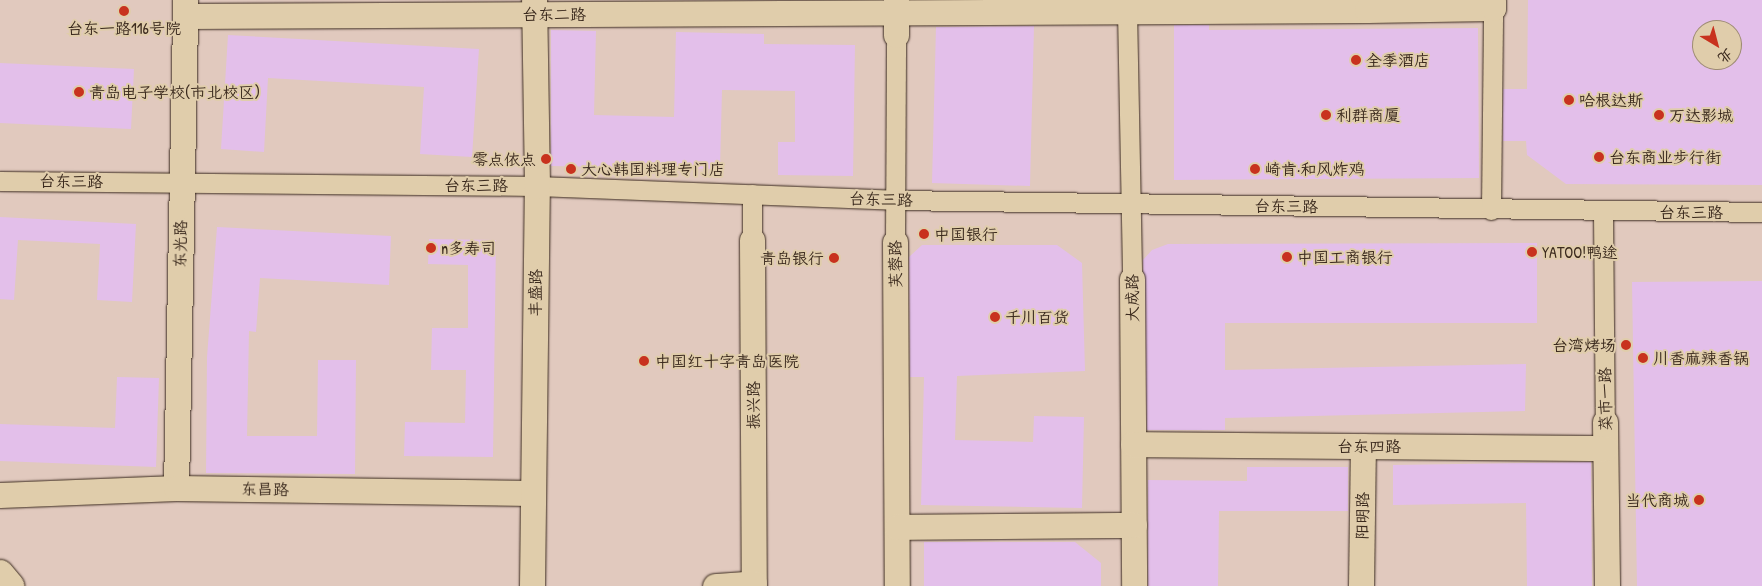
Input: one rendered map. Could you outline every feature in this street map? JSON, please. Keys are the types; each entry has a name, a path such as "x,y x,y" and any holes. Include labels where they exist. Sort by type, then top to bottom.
{"main road":[{"path":"0,574 10,586"}],"street":[{"name":"台东二路","path":"185,8 534,7 896,16 1127,10 1234,5 1493,4"},
{"path":"1490,210 1493,4"},
{"name":"丰盛路","path":"532,586 530,493 538,186 534,7"},
{"name":"东光路","path":"176,488 185,8"},
{"name":"大成路","path":"1127,10 1132,279 1134,586"},
{"name":"芙蓉路","path":"896,16 894,200 897,586"},
{"name":"台东三路","path":"0,180 538,186 894,200 1131,202 1603,212 1762,212"},
{"name":"振兴路","path":"752,194 754,585"},
{"name":"菜市一路","path":"1603,212 1607,586"},
{"name":"台东四路","path":"1133,444 1605,448"},
{"name":"阳明路","path":"1361,586 1363,446"},
{"name":"东昌路","path":"0,495 176,488 530,493"},
{"path":"897,527 1134,525"},
{"path":"714,586 754,585"}],"building":[{"path":"1528,0 1762,0 1762,185 1566,184 1527,155 1526,141 1503,141 1503,89 1527,89"},
{"name":"利群商厦","path":"1174,25 1209,25 1209,30 1478,28 1479,178 1174,180"},
{"path":"1034,26 1030,186 932,183 936,27"},
{"path":"551,30 596,31 594,115 674,117 676,32 764,34 764,44 855,45 853,176 778,175 778,142 795,142 795,91 722,90 720,169 551,166"},
{"path":"228,35 479,49 472,157 420,154 424,87 268,78 264,152 221,149"},
{"path":"0,63 134,69 131,129 0,123"},
{"path":"0,217 136,224 132,302 97,300 100,244 18,240 14,300 0,299"},
{"path":"217,227 391,236 389,285 260,278 256,332 249,331 247,436 317,436 318,360 356,360 355,474 206,473 207,357"},
{"path":"429,239 496,240 493,457 404,456 405,422 465,423 466,370 431,370 432,328 468,328 468,265 428,264"},
{"path":"1537,243 1537,323 1225,323 1225,370 1526,364 1525,411 1225,418 1225,430 1147,430 1143,260 1152,250 1168,244"},
{"name":"千川百货","path":"922,245 1057,245 1082,263 1085,371 957,376 955,440 1033,442 1034,416 1084,417 1082,508 921,505 924,377 910,377 909,257"},
{"name":"当代商城","path":"1762,281 1762,586 1637,586 1632,282"},
{"path":"117,377 159,378 156,467 0,461 0,424 115,428"},
{"path":"1591,462 1592,586 1527,586 1526,503 1393,505 1393,465"},
{"path":"1247,467 1348,467 1348,511 1219,511 1218,586 1148,586 1148,480 1247,481"},
{"path":"924,542 1075,542 1101,563 1101,586 924,586"}],"place":[{"name":"台东一路116号院","path":"124,11"},
{"name":"全季酒店","path":"1356,60"},
{"name":"青岛电子学校(市北校区)","path":"79,92"},
{"name":"哈根达斯","path":"1569,100"},
{"name":"利群商厦","path":"1326,115"},
{"name":"万达影城","path":"1659,115"},
{"name":"台东商业步行街","path":"1599,157"},
{"name":"零点依点","path":"546,159"},
{"name":"大心韩国料理专门店","path":"571,169"},
{"name":"崎肯·和风炸鸡","path":"1255,169"},
{"name":"中国银行","path":"924,234"},
{"name":"n多寿司","path":"431,248"},
{"name":"YATOO!鸭途","path":"1532,252"},
{"name":"中国工商银行","path":"1287,257"},
{"name":"青岛银行","path":"834,258"},
{"name":"千川百货","path":"995,317"},
{"name":"台湾烤场","path":"1626,345"},
{"name":"川香麻辣香锅","path":"1643,358"},
{"name":"中国红十字青岛医院","path":"644,361"},
{"name":"当代商城","path":"1699,500"}]}
